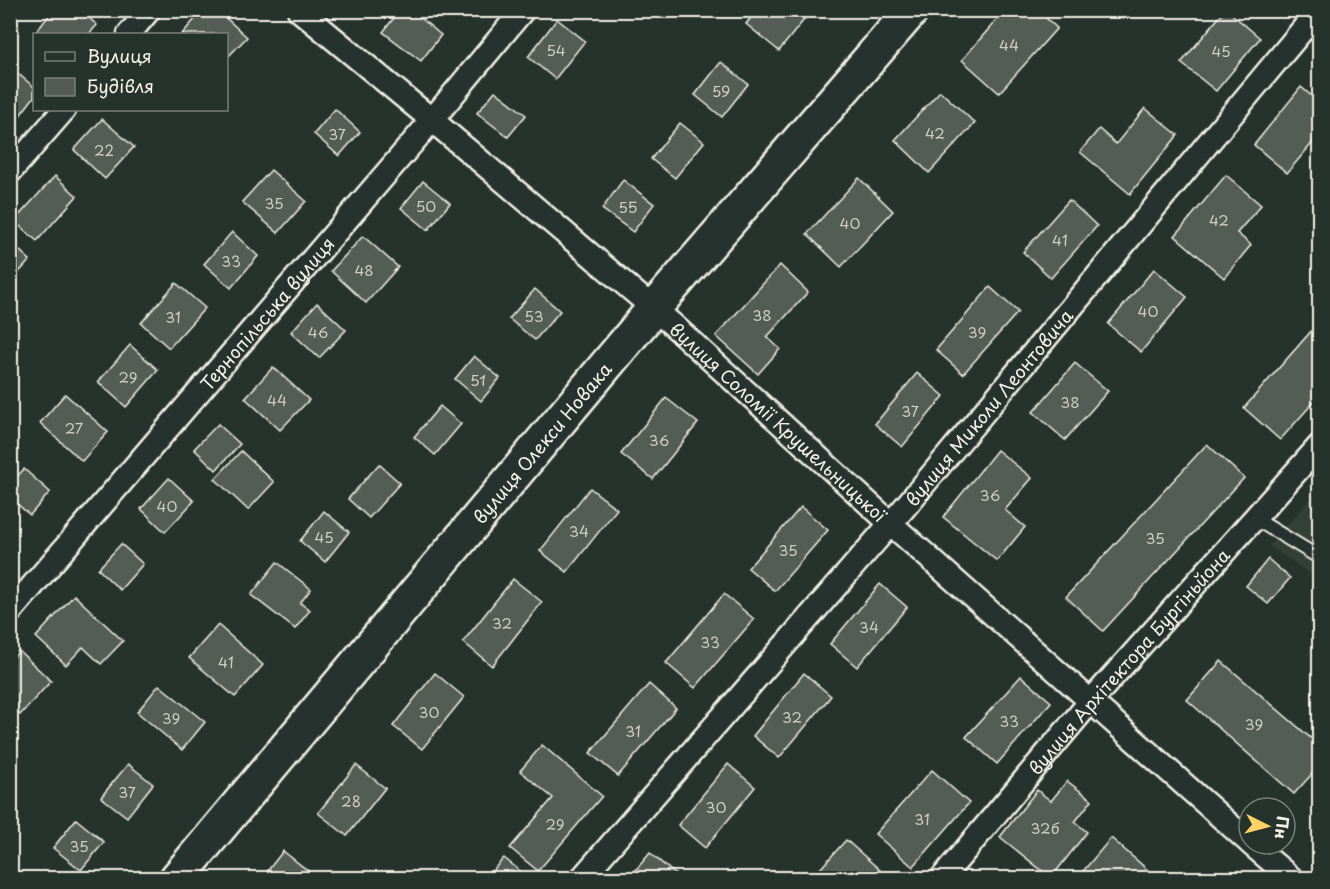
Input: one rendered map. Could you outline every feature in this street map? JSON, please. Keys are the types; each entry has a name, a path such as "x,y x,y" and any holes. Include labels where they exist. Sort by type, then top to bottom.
{"main road":[{"name":"вулиця Олекси Новака","path":"177,879 654,308 912,10"}],"street":[{"path":"130,33 149,10"},
{"name":"вулиця Соломії Крушельницької","path":"299,10 654,308 890,523 1237,832"},
{"name":"Тернопільська вулиця","path":"10,612 432,120 522,10"},
{"name":"вулиця Миколи Леонтовича","path":"582,879 890,523 1319,10"},
{"path":"10,172 63,111"},
{"name":"вулиця Архітектора Бургіньйона","path":"942,879 1090,702 1320,446"},
{"name":"вулиця Соломії Крушельницької","path":"1265,856 1291,879"}],"lane":[{"path":"1254,518 1320,558"}],"shaded area":[{"path":"1319,489 1319,580 1269,546"}],"building":[{"path":"53,10 80,10 97,25 90,33 40,33 37,31"},
{"path":"203,10 217,10 247,37 228,57 228,33 183,33"},
{"path":"400,10 411,10 441,35 421,61 383,32"},
{"path":"757,10 801,10 807,16 779,51 746,24"},
{"path":"1005,10 1037,10 1057,28 999,93 962,60"},
{"path":"1225,10 1260,38 1216,91 1181,63"},
{"path":"557,19 585,41 555,79 528,57"},
{"path":"721,62 748,84 722,117 695,95"},
{"path":"10,67 33,86 33,98 15,122 10,118"},
{"path":"1301,87 1320,103 1320,134 1287,173 1254,145"},
{"path":"495,91 526,115 508,137 477,113"},
{"path":"940,91 975,123 929,173 895,140"},
{"path":"1145,108 1178,135 1130,194 1080,152 1099,129 1116,144"},
{"path":"335,109 360,132 339,156 314,134"},
{"path":"102,119 134,147 105,179 74,150"},
{"path":"680,123 704,142 675,178 651,159"},
{"path":"271,170 306,201 278,233 242,202"},
{"path":"1226,175 1261,205 1237,233 1251,245 1224,278 1175,236"},
{"path":"55,176 77,196 37,241 14,221"},
{"path":"859,178 893,211 841,267 807,234"},
{"path":"623,180 654,204 633,232 602,209"},
{"path":"423,181 450,203 428,230 401,208"},
{"path":"1069,200 1097,226 1051,278 1023,252"},
{"path":"232,232 258,256 231,288 204,264"},
{"path":"363,236 398,267 366,303 331,271"},
{"path":"10,242 30,260 10,282"},
{"path":"780,265 808,292 767,337 780,349 758,374 716,336"},
{"path":"1154,269 1187,297 1141,352 1108,324"},
{"path":"176,283 205,308 169,348 141,323"},
{"path":"990,287 1018,312 963,374 936,350"},
{"path":"535,289 560,311 535,340 509,319"},
{"path":"317,303 346,330 319,358 291,332"},
{"path":"1320,321 1320,395 1280,440 1244,408"},
{"path":"130,345 158,370 126,407 98,382"},
{"path":"474,356 500,378 481,401 455,379"},
{"path":"1075,363 1108,391 1065,440 1033,412"},
{"path":"273,367 309,400 280,430 245,398"},
{"path":"917,373 944,396 902,447 875,424"},
{"path":"65,394 108,432 82,461 40,423"},
{"path":"666,398 698,423 653,479 621,454"},
{"path":"440,406 461,424 435,455 414,437"},
{"path":"218,424 240,444 216,470 194,449"},
{"path":"1207,444 1244,478 1103,631 1066,597"},
{"path":"997,450 1032,478 1005,510 1025,527 997,561 943,517"},
{"path":"241,451 274,482 248,510 215,479"},
{"path":"379,464 400,483 369,518 348,499"},
{"path":"24,469 50,492 30,515 10,498 10,484"},
{"path":"169,478 194,501 165,532 141,509"},
{"path":"590,488 617,509 567,572 540,551"},
{"path":"801,507 828,530 775,591 748,568"},
{"path":"324,511 349,532 325,562 300,541"},
{"path":"121,544 143,564 120,590 98,569"},
{"path":"1268,559 1290,578 1268,604 1246,586"},
{"path":"277,562 311,589 300,603 310,610 295,629 251,595"},
{"path":"513,579 542,602 492,666 463,642"},
{"path":"880,584 907,607 857,667 830,644"},
{"path":"724,594 754,619 695,688 666,663"},
{"path":"74,595 123,641 101,664 83,647 66,665 36,637"},
{"path":"218,625 263,665 235,697 189,658"},
{"path":"19,651 51,681 20,715 10,705 10,661"},
{"path":"1221,661 1320,746 1320,765 1294,794 1187,700"},
{"path":"435,673 464,697 422,749 393,726"},
{"path":"804,673 831,696 779,758 753,736"},
{"path":"1021,676 1051,702 997,764 966,737"},
{"path":"649,684 676,708 618,776 590,753"},
{"path":"159,685 205,722 182,750 137,712"},
{"path":"542,745 602,796 538,871 510,848 553,798 520,771"},
{"path":"128,764 153,784 127,817 101,797"},
{"path":"728,764 755,787 705,848 678,825"},
{"path":"356,765 385,788 347,836 318,813"},
{"path":"932,770 969,803 913,867 875,834"},
{"path":"1067,781 1092,800 1075,822 1087,832 1051,878 1000,837 1037,790 1051,801"},
{"path":"76,819 104,842 81,870 53,848"},
{"path":"1111,838 1157,878 1082,878 1079,876"},
{"path":"846,840 889,878 812,878"},
{"path":"283,851 312,874 309,878 262,878"},
{"path":"650,853 676,875 673,878 629,878"},
{"path":"504,858 529,878 486,878"}]}
